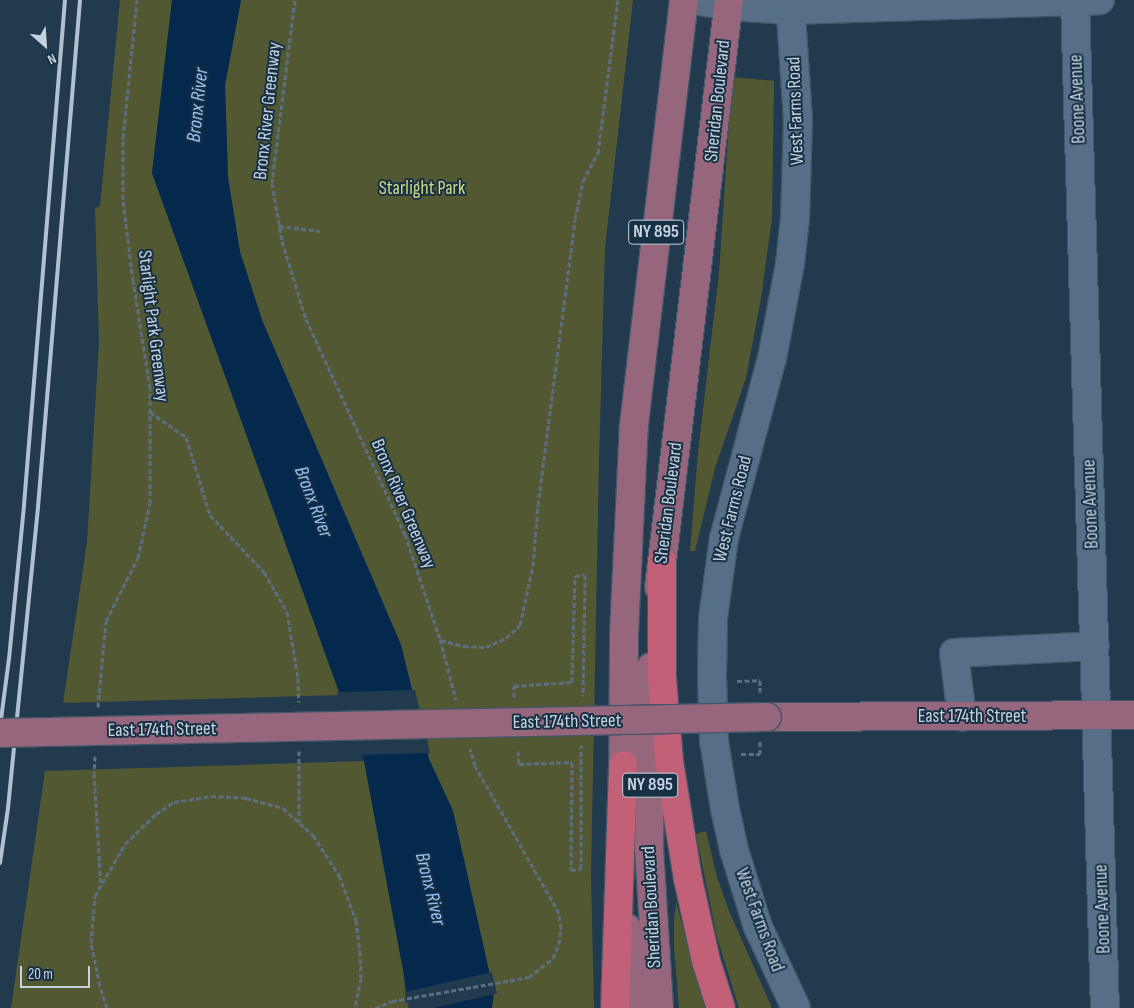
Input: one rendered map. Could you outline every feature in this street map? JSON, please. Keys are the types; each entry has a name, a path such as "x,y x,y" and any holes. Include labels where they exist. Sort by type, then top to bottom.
{"highway":[{"path":"662,562 662,677 670,770 692,901 706,961 721,1008"},
{"path":"615,1008 623,765"}],"main road":[{"name":"Sheridan Boulevard","path":"634,1008 626,895 623,765 624,634 634,425 684,0"},
{"name":"Sheridan Boulevard","path":"659,1008 649,848 652,658 729,3"},
{"name":"East 174th Street","path":"0,733 767,717 1134,715"}],"street":[{"path":"692,0 790,5 1083,0"},
{"name":"Boone Avenue","path":"1083,0 1095,646 1105,1008"},
{"name":"West Farms Road","path":"790,5 798,119 798,170 792,246 772,358 724,538 713,618 712,677 714,741 734,850 758,928 796,1008"},
{"path":"962,717 954,653 1095,646"}],"path":[{"name":"Starlight Park Greenway","path":"98,709 106,621 138,558 150,504 150,388 133,281 123,198 123,138 137,0"},
{"name":"Bronx River Greenway","path":"295,0 272,183 279,226 306,319 405,534 440,639 457,704"},
{"path":"440,639 464,646 486,647 506,638 520,625 533,566 538,505 575,219 583,180 598,152 618,0"},
{"path":"279,226 320,231"},
{"path":"150,412 186,437 210,515 264,572 287,612 298,678 299,707"},
{"path":"514,700 514,686 572,682 575,576 585,575 583,700"},
{"path":"737,681 760,680"},
{"path":"518,751 519,764 572,762 571,870 580,869 581,742"},
{"path":"375,1008 392,1001 529,977 553,958 559,944 561,928 558,913 475,766 469,744"},
{"path":"299,746 299,822"},
{"path":"737,754 760,754"},
{"path":"95,755 94,774 101,887"},
{"path":"107,1008 100,986 91,943 95,896 125,844 156,814 174,802 211,796 246,798 283,808 313,835 339,875 356,920 361,978 355,1008"}],"green space":[{"path":"120,0 172,0 152,173 340,695 63,703 87,542 99,343 95,208 100,206"},
{"name":"Starlight Park","path":"241,0 633,0 605,248 591,877 594,1008 491,1008 489,972 453,811 429,759 401,645 262,320 240,252 228,178 225,85"},
{"path":"732,77 774,81 772,218 761,298 746,378 715,468 695,551 690,551 698,452 719,273"},
{"path":"364,761 403,963 406,1003 410,1002 410,1008 11,1008 45,771"},
{"path":"706,831 717,877 729,911 772,1008 739,1008 717,937 696,834"},
{"path":"676,902 706,1008 679,1008 674,946"}],"water":[{"name":"Bronx River","path":"172,0 241,0 225,85 228,178 240,252 262,320 401,645 429,759 453,811 494,993 492,1008 410,1008 364,761 152,173"}],"pier":[{"path":"415,690 430,753 359,755 337,692"},
{"path":"492,972 497,993 434,1008 409,1008 405,992"}],"railway":[{"path":"0,727 9,659 24,505 65,0"},
{"path":"0,863 8,808 38,507 80,0"}]}
